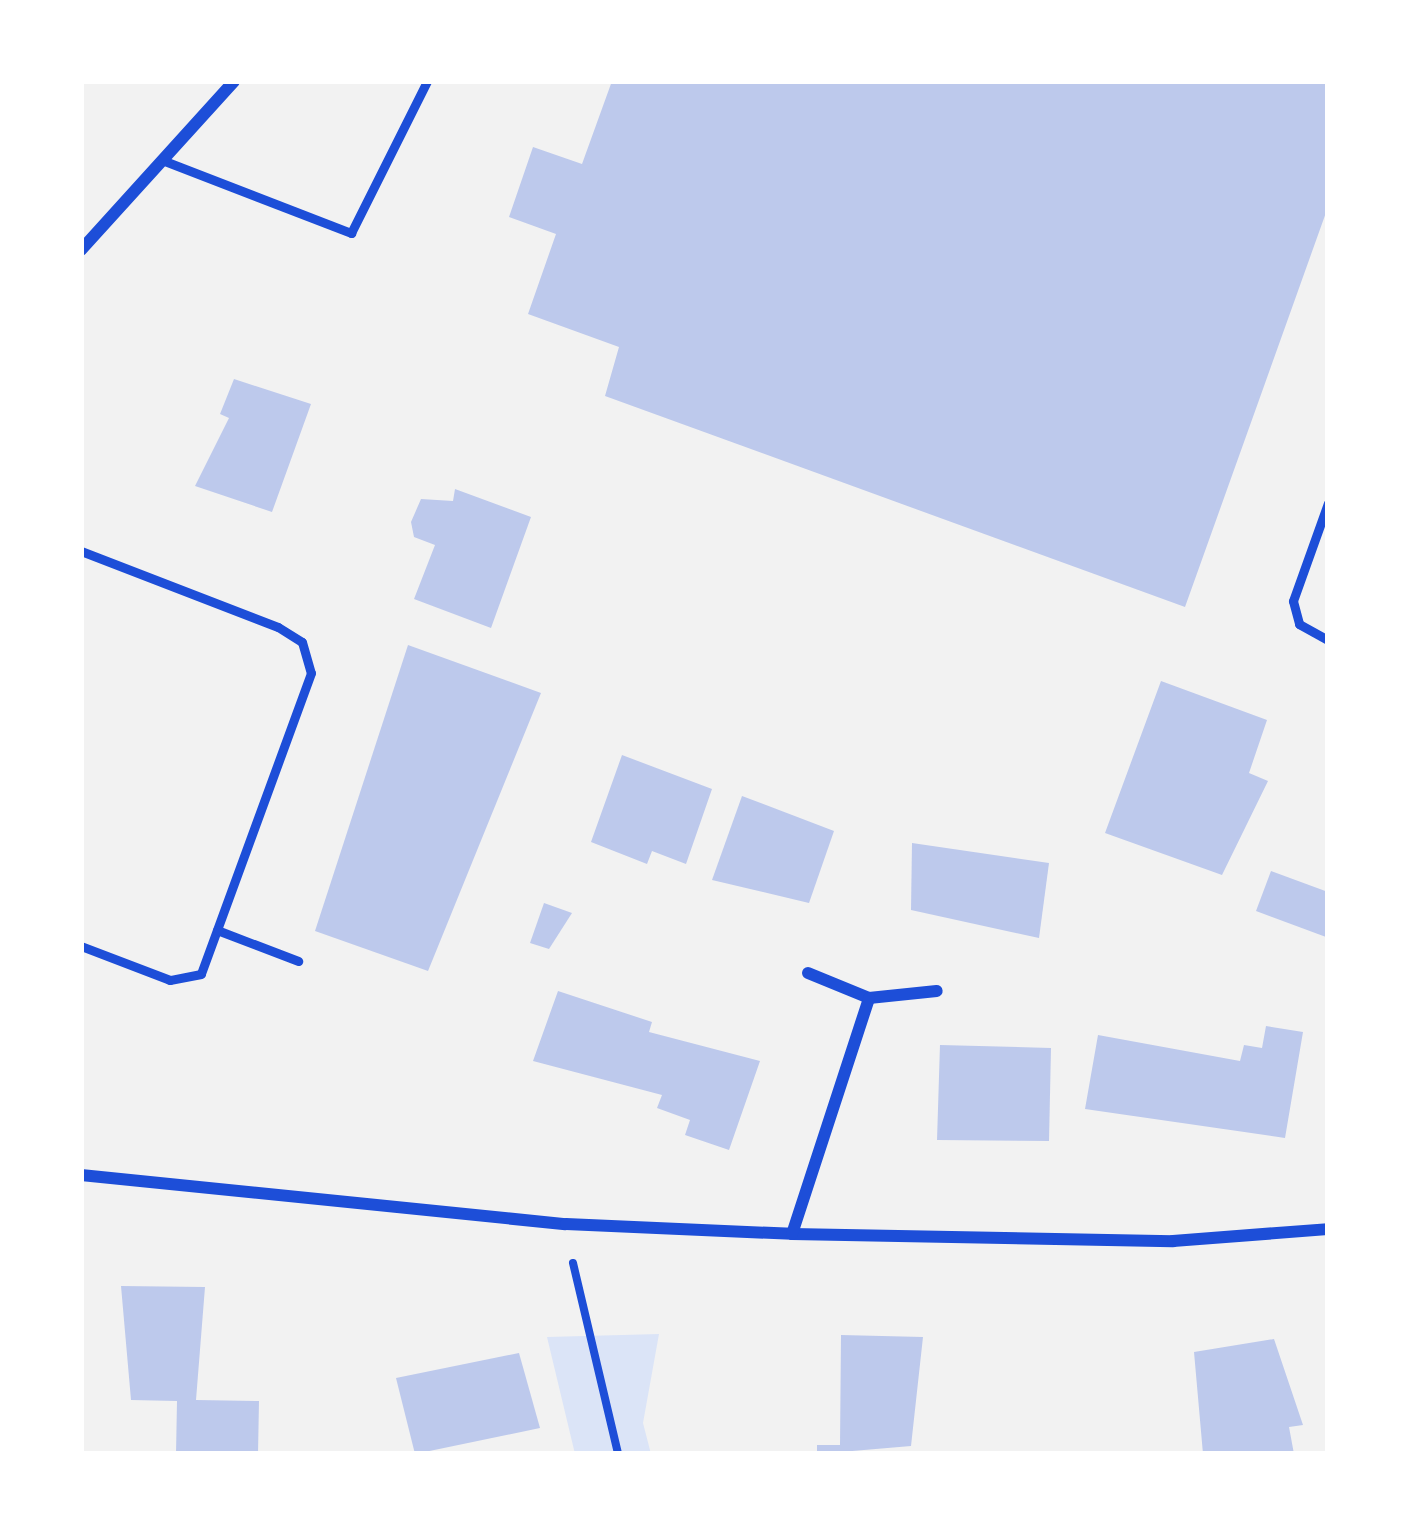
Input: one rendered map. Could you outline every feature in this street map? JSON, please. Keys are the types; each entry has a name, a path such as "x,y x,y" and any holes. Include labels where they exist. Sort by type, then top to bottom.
{"street":[{"path":"81,250 234,81"},
{"path":"808,973 868,998 938,991"},
{"path":"791,1234 868,998"},
{"path":"81,1175 566,1224 791,1234 1173,1240 1328,1229"}],"lane":[{"path":"162,160 351,233 427,81"},
{"path":"1328,503 1293,601 1299,624 1328,640"},
{"path":"81,551 302,642 311,674 201,974 170,980 81,946"},
{"path":"217,930 298,961"}],"path":[{"path":"566,1224 618,1454"}],"shaded area":[{"path":"659,1334 643,1423 651,1454 575,1454 547,1337"}],"building":[{"path":"612,81 1328,81 1328,207 1185,607 605,396 619,347 528,314 556,234 509,217 533,147 582,164"},
{"path":"234,379 311,404 272,512 195,486 229,418 220,414"},
{"path":"455,489 531,517 491,628 414,599 435,545 414,537 411,522 421,499 453,501"},
{"path":"408,645 541,693 428,971 315,931"},
{"path":"1161,681 1267,720 1249,773 1268,781 1222,875 1105,833"},
{"path":"622,755 712,789 686,864 652,851 647,864 591,842"},
{"path":"742,796 834,831 809,903 712,880"},
{"path":"912,843 1049,863 1039,938 911,910"},
{"path":"1271,871 1328,892 1326,937 1256,911"},
{"path":"544,903 572,913 549,949 530,943"},
{"path":"558,991 652,1022 649,1032 760,1061 729,1150 685,1135 690,1120 657,1108 662,1095 533,1061"},
{"path":"1266,1026 1303,1032 1285,1138 1085,1109 1098,1035 1240,1061 1244,1045 1262,1048"},
{"path":"940,1045 1051,1048 1049,1141 937,1140"},
{"path":"121,1286 205,1287 196,1400 259,1401 258,1454 176,1454 177,1401 131,1400"},
{"path":"841,1335 923,1337 911,1446 817,1454 817,1445 840,1445"},
{"path":"1274,1339 1303,1425 1289,1427 1294,1454 1203,1454 1194,1352"},
{"path":"519,1353 540,1428 415,1454 396,1378"}]}
